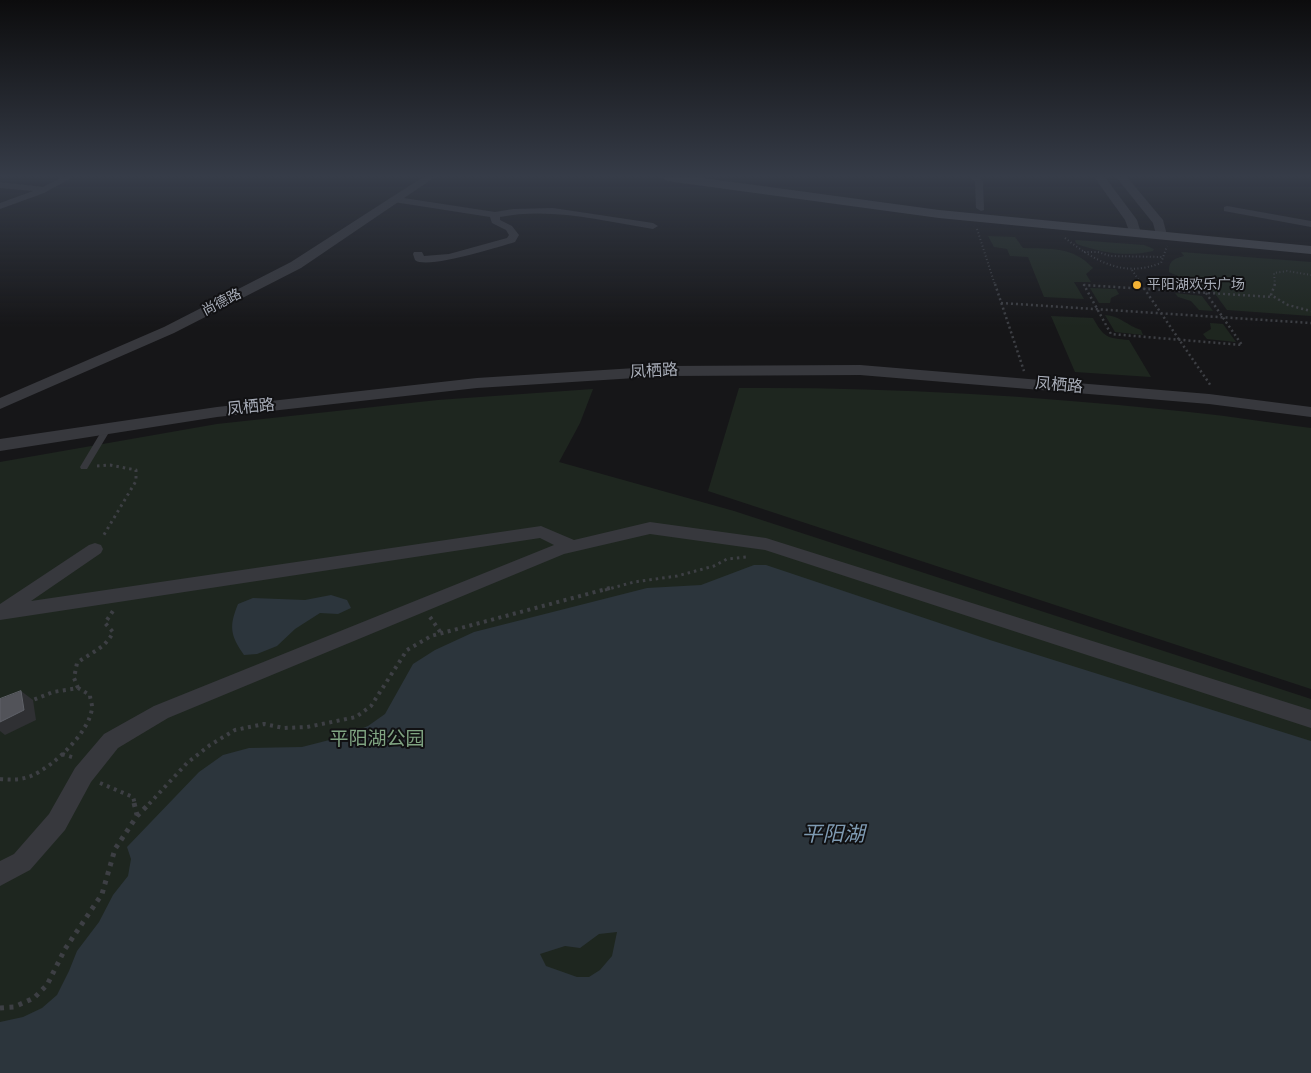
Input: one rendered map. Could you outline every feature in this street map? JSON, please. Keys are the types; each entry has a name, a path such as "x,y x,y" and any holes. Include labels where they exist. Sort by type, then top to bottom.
{"main road":[{"path":"1137,227 1162,234 1311,250"},
{"path":"1162,234 1311,238"}],"street":[{"name":"尚德路","path":"0,404 169,330 296,265 355,227"},
{"path":"418,254 420,260 450,257 510,240 514,235 507,227"},
{"path":"1157,227 1162,234"},
{"name":"凤栖路","path":"0,445 217,412 477,383 668,371 860,370 1221,401 1311,412"},
{"path":"0,874 22,862 57,822 83,775 111,742 161,712 560,549 650,528 766,544 1311,719"},
{"path":"0,613 541,532 573,546"},
{"path":"0,613 95,549"}],"lane":[{"path":"84,467 107,428"}],"path":[{"path":"976,229 1028,384"},
{"path":"1063,236 1096,260 1117,268 1148,270 1160,263 1163,257 1162,234"},
{"path":"1083,252 1098,252 1110,256 1163,257"},
{"path":"1132,270 1221,401"},
{"path":"1272,297 1275,284 1274,273 1287,271 1311,275"},
{"path":"1206,293 1242,345 1111,334 1084,285 1272,297 1288,305 1311,310"},
{"path":"1001,303 1163,315 1311,323"},
{"path":"84,467 110,465 136,470 136,480 95,549"},
{"path":"0,1008 14,1007 34,998 47,985 65,949 102,894 115,850 137,816 187,763 210,745 234,730 264,724 284,728 307,727 356,717 371,706 407,650 431,636 634,582 677,576 714,566 727,559 751,556"},
{"path":"0,779 14,781 35,774 56,761 87,722 92,707 90,695 78,688 74,678 76,663 105,645 111,639 113,632 105,623 123,594"},
{"path":"33,700 53,692 78,688"},
{"path":"83,775 132,797 137,816"}],"green space":[{"path":"988,236 1015,237 1023,248 1061,250 1069,252 1085,261 1093,268 1086,274 1091,282 1074,282 1084,299 1044,297 1028,257 1010,256 1007,249 994,247"},
{"path":"1076,240 1144,245 1154,249 1153,251 1134,254 1115,253 1077,244"},
{"path":"1181,252 1311,262 1311,316 1227,310 1213,291 1193,288 1190,282 1169,272 1173,261 1184,256"},
{"path":"1090,288 1116,289 1119,294 1111,298 1110,303 1099,303"},
{"path":"1175,293 1202,296 1213,311 1199,310 1191,301 1178,297"},
{"path":"1105,315 1115,317 1141,330 1143,335 1115,332"},
{"path":"1051,316 1093,318 1100,330 1107,336 1129,340 1151,377 1075,372"},
{"path":"1210,323 1223,324 1236,342 1207,339 1203,334 1211,329"},
{"path":"739,388 846,389 1008,396 1187,412 1311,428 1311,689 708,491"},
{"name":"平阳湖","path":"593,389 580,423 559,462 734,511 1311,699 1311,1073 0,1073 0,462 217,424 438,400"}],"water":[{"name":"平阳湖","path":"754,565 766,565 990,640 1311,741 1311,1073 0,1073 0,1022 23,1017 42,1008 57,995 77,951 99,922 113,895 128,876 131,859 127,847 199,772 223,755 249,748 302,747 341,737 368,726 385,714 413,664 435,650 474,632 647,588 701,585","holes":["617,932 612,956 600,970 589,977 577,977 546,966 540,954 565,946 580,948 599,934"]},
{"path":"331,595 347,600 351,608 338,614 320,613 295,629 277,646 257,654 244,655 236,642 232,625 238,604 253,598 305,600"}],"building":[{"path":"21,691 24,710 0,722 0,699"}],"place":[{"name":"平阳湖欢乐广场","path":"1137,285"}],"park label":[{"name":"平阳湖公园","path":"377,740"}]}
